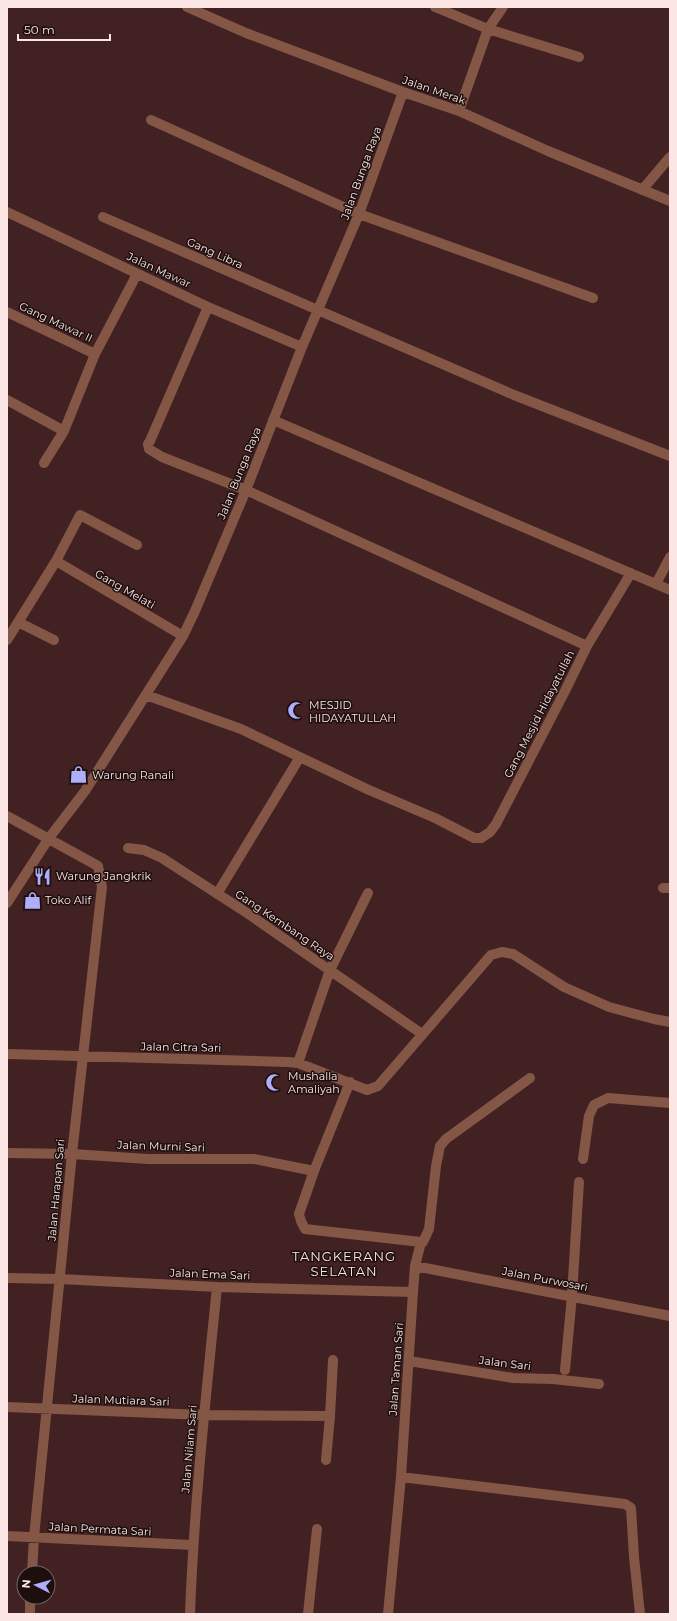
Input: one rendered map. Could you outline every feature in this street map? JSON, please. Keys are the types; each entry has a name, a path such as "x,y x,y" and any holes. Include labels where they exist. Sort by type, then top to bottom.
{"street":[{"name":"Jalan Merak","path":"187,7 246,33 403,92 459,111 548,151 670,201"},
{"path":"435,7 488,29 579,57"},
{"path":"459,111 488,29 502,7"},
{"name":"Jalan Bunga Raya","path":"7,903 49,838 85,791 183,636 246,490 302,347 359,214 403,92"},
{"path":"151,120 359,214 593,298"},
{"path":"642,190 670,157"},
{"name":"Jalan Mawar","path":"7,212 208,307 302,347"},
{"name":"Gang Libra","path":"103,217 514,395 670,456"},
{"path":"44,463 64,431 95,354 137,274"},
{"name":"Gang Mesjid Hidayatullah","path":"146,695 241,729 369,790 435,818 474,838 481,838 490,832 496,824 565,692 587,646 246,490 162,457 150,450 148,447 208,307"},
{"name":"Gang Mawar II","path":"7,312 95,354"},
{"path":"7,400 64,431"},
{"path":"273,420 670,590"},
{"path":"7,640 56,561 80,515 137,545"},
{"path":"656,584 670,558"},
{"name":"Gang Melati","path":"56,561 183,636"},
{"path":"587,646 631,573"},
{"path":"18,622 54,640"},
{"path":"217,894 300,757"},
{"name":"Jalan Harapan Sari","path":"7,816 98,866 102,887 72,1154 32,1565"},
{"name":"Gang Kembang Raya","path":"128,848 144,850 162,858 330,970 422,1034"},
{"path":"298,1063 330,970 368,893"},
{"path":"422,1034 491,955 502,952 513,954 564,987 608,1007 654,1020 670,1022"},
{"name":"Jalan Citra Sari","path":"7,1054 298,1063 350,1082 367,1090 378,1086 422,1034"},
{"name":"Jalan Taman Sari","path":"388,1614 401,1477 415,1266 421,1242 423,1242 429,1229 436,1166 440,1146 446,1139 530,1078"},
{"path":"350,1082 314,1171 299,1214 305,1229 421,1242"},
{"path":"583,1159 589,1116 594,1105 608,1098 670,1103"},
{"name":"Jalan Murni Sari","path":"7,1153 72,1154 148,1159 254,1159 314,1171"},
{"path":"565,1370 572,1296 579,1182"},
{"name":"Jalan Purwosari","path":"415,1266 670,1316"},
{"name":"Jalan Ema Sari","path":"7,1278 60,1279 217,1287 413,1292"},
{"name":"Jalan Nilam Sari","path":"190,1614 192,1545 217,1287"},
{"path":"326,1460 333,1360"},
{"name":"Jalan Sari","path":"408,1361 513,1378 552,1379 599,1384"},
{"name":"Jalan Mutiara Sari","path":"7,1407 204,1415 330,1416"},
{"path":"401,1477 626,1504 631,1508 640,1614"},
{"path":"308,1614 317,1529"},
{"name":"Jalan Permata Sari","path":"7,1536 192,1545"}],"place":[{"name":"MESJID HIDAYATULLAH","path":"296,711"},
{"name":"Warung Ranali","path":"79,775"},
{"name":"Warung Jangkrik","path":"43,876"},
{"name":"Toko Alif","path":"32,900"},
{"name":"Mushalla Amaliyah","path":"275,1082"}],"district":[{"name":"TANGKERANG SELATAN","path":"344,1264"}]}
